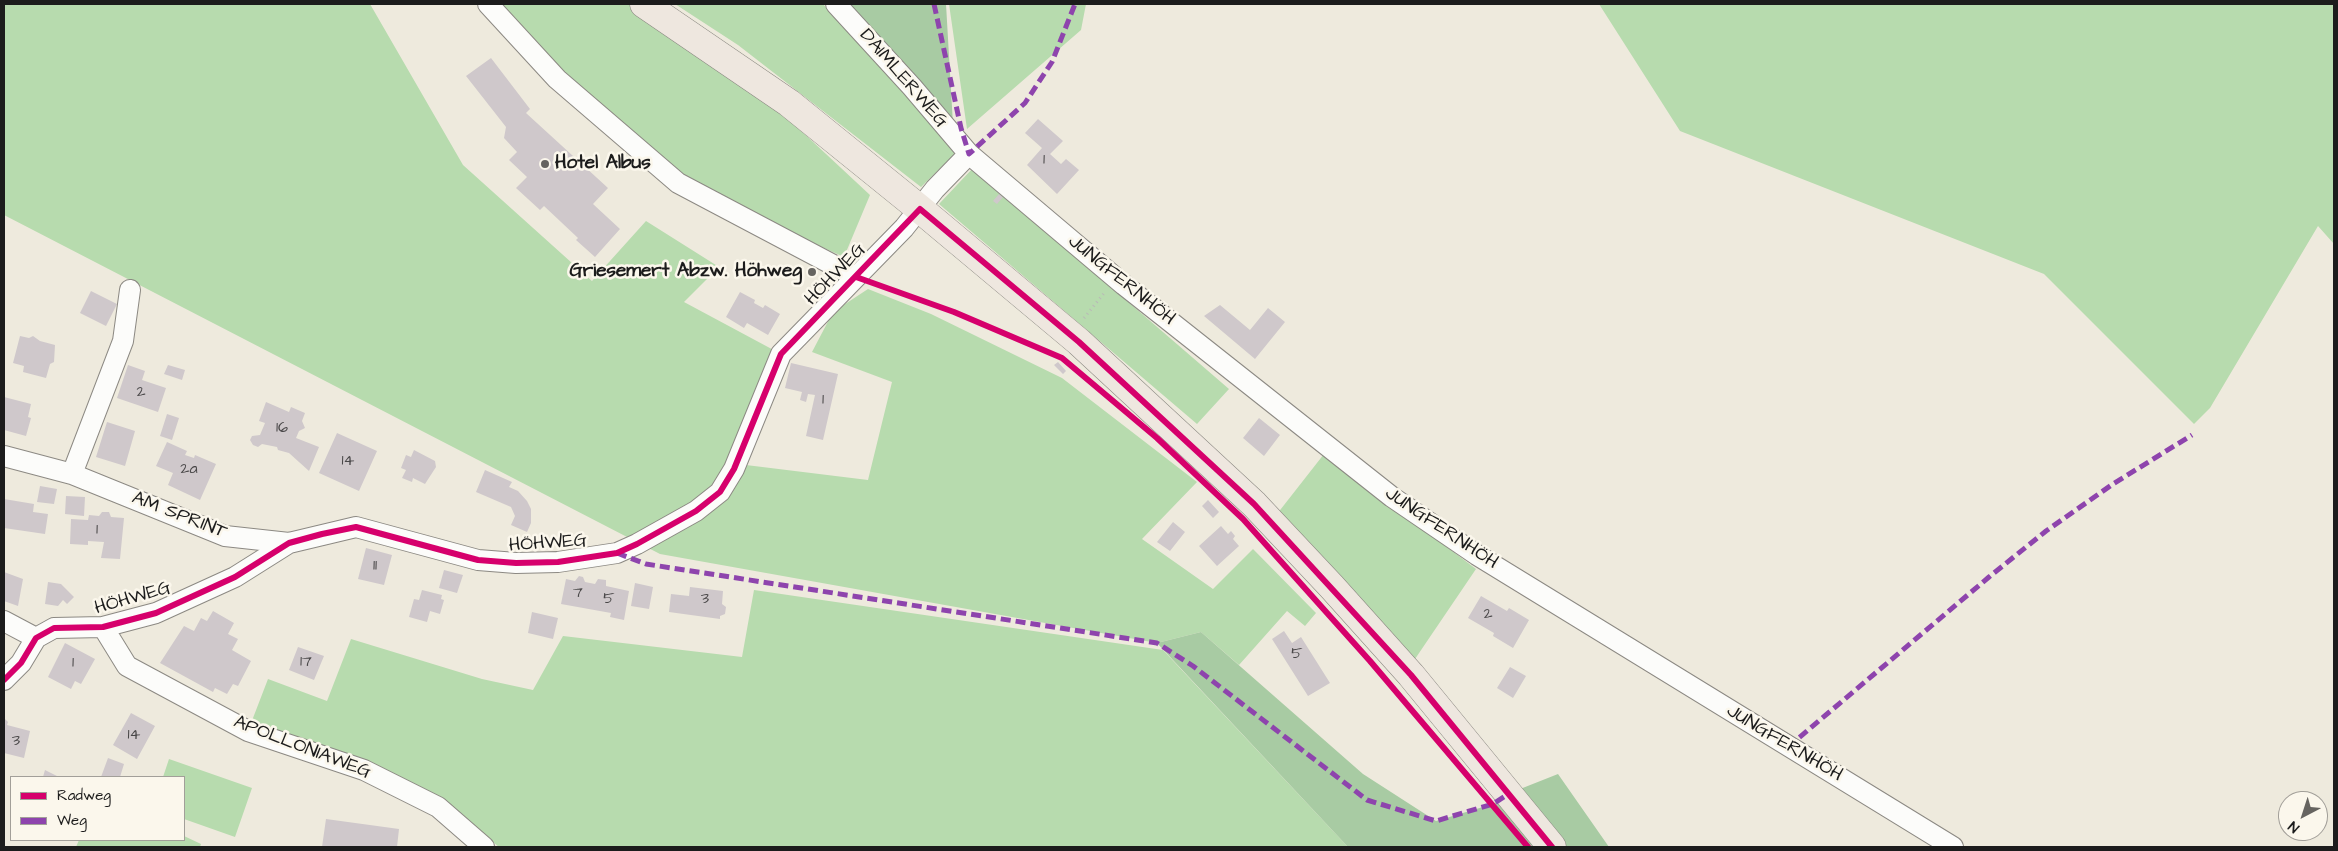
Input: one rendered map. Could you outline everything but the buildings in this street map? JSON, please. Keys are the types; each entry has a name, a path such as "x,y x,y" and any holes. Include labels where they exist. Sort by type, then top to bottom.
{"main road":[{"path":"644,4 789,103 920,209 1079,342 1254,504 1412,675 1552,847"}],"street":[{"path":"488,4 557,79 678,184 856,277"},
{"name":"DAIMLERWEG","path":"836,4 912,87 969,154"},
{"name":"HÖHWEG","path":"36,638 54,628 104,627 165,609 235,577 289,544 356,527 478,560 516,563 558,562 617,553 637,544 696,511 720,492 734,469 781,354 920,209 935,189 969,154"},
{"name":"JUNGFERNHÖH","path":"969,154 1124,285 1392,497 1477,555 1953,847"},
{"path":"72,474 123,341 130,290"},
{"name":"AM SPRINT","path":"4,456 72,474 225,536 289,544"},
{"path":"4,620 36,638 21,663 4,680"},
{"name":"APOLLONIAWEG","path":"104,627 126,666 248,731 364,770 438,807 484,847"}],"green space":[{"path":"4,4 370,4 463,165 592,281 646,221 719,267 684,302 781,354 746,465 868,480 892,382 812,352 833,312 868,289 931,314 1062,378 1197,482 1142,539 1213,589 1253,549 1316,613 1305,626 1287,611 1239,665 1201,632 1157,643 660,554 4,215"},
{"path":"488,4 641,4 723,58 870,195 844,257 678,183"},
{"path":"675,4 823,4 957,152 921,187 738,45"},
{"path":"838,4 946,4 954,142"},
{"path":"949,4 1086,4 1081,30 967,129"},
{"path":"1599,4 2334,4 2334,244 2318,226 2210,408 2194,424 2044,274 1680,131"},
{"path":"973,168 1229,389 1197,424 939,204"},
{"path":"1324,454 1476,569 1415,659 1277,514"},
{"path":"754,590 1163,650 1348,847 499,847 447,804 248,731 268,679 327,701 351,639 482,679 533,690 563,636 742,657"},
{"path":"1201,632 1363,774 1436,821 1493,804 1510,793 1558,774 1609,847 1348,847 1157,643"},
{"path":"169,759 252,788 235,837 185,819 185,776 163,776"},
{"path":"185,836 201,844 200,847 76,847 79,841 185,841"}],"marked path":[{"path":"934,4 961,128 969,154 1025,103 1052,62 1075,4"},
{"path":"1788,747 2046,531 2113,484 2192,435"},
{"path":"617,553 646,564 1157,643 1193,666 1367,800 1436,821 1493,804 1510,793"}],"cycle path":[{"path":"4,680 21,663 36,638 54,628 103,627 156,613 235,577 289,543 322,534 356,527 478,560 516,563 558,562 617,553 637,544 696,511 720,492 734,469 781,354 920,209 1079,342 1254,504 1411,675 1552,847"},
{"path":"856,277 954,312 1062,358 1157,438 1243,519 1370,661 1528,847"}],"place":[{"name":"Hotel Albus","path":"545,164"},
{"name":"Griesemert Abzw. Höhweg","path":"812,272"}]}
